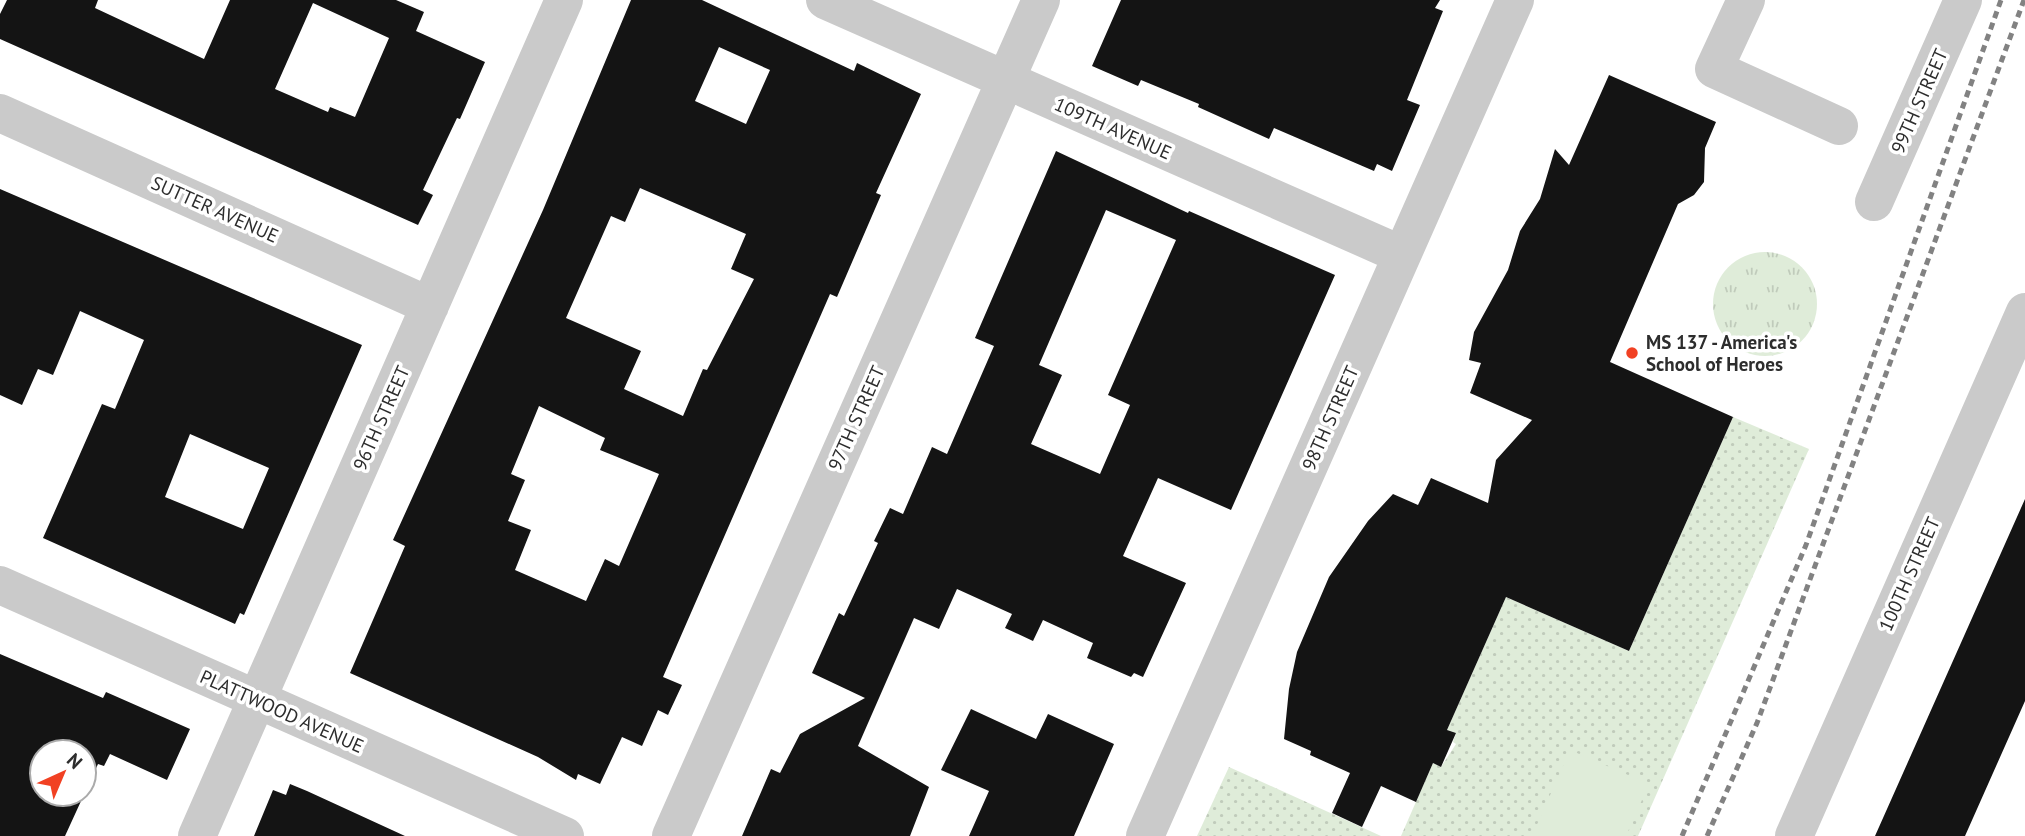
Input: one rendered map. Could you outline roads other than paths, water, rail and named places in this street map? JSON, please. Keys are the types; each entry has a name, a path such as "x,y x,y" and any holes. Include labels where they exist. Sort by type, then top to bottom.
{"street":[{"name":"96TH STREET","path":"197,836 564,0"},
{"name":"109TH AVENUE","path":"825,0 1402,255"},
{"name":"97TH STREET","path":"671,836 1041,0"},
{"name":"98TH STREET","path":"1145,836 1515,0"},
{"path":"1746,0 1714,69 1839,126"},
{"name":"99TH STREET","path":"1874,202 1963,0"},
{"name":"SUTTER AVENUE","path":"0,113 430,306"},
{"name":"100TH STREET","path":"1794,836 2025,312"},
{"name":"PLATTWOOD AVENUE","path":"0,584 257,701 565,836"}],"railway":[{"path":"1682,836 1806,545 2001,0"},
{"path":"1707,836 1757,723 2024,0"}],"place":[{"name":"MS 137 - America's School of Heroes","path":"1632,353"}]}
